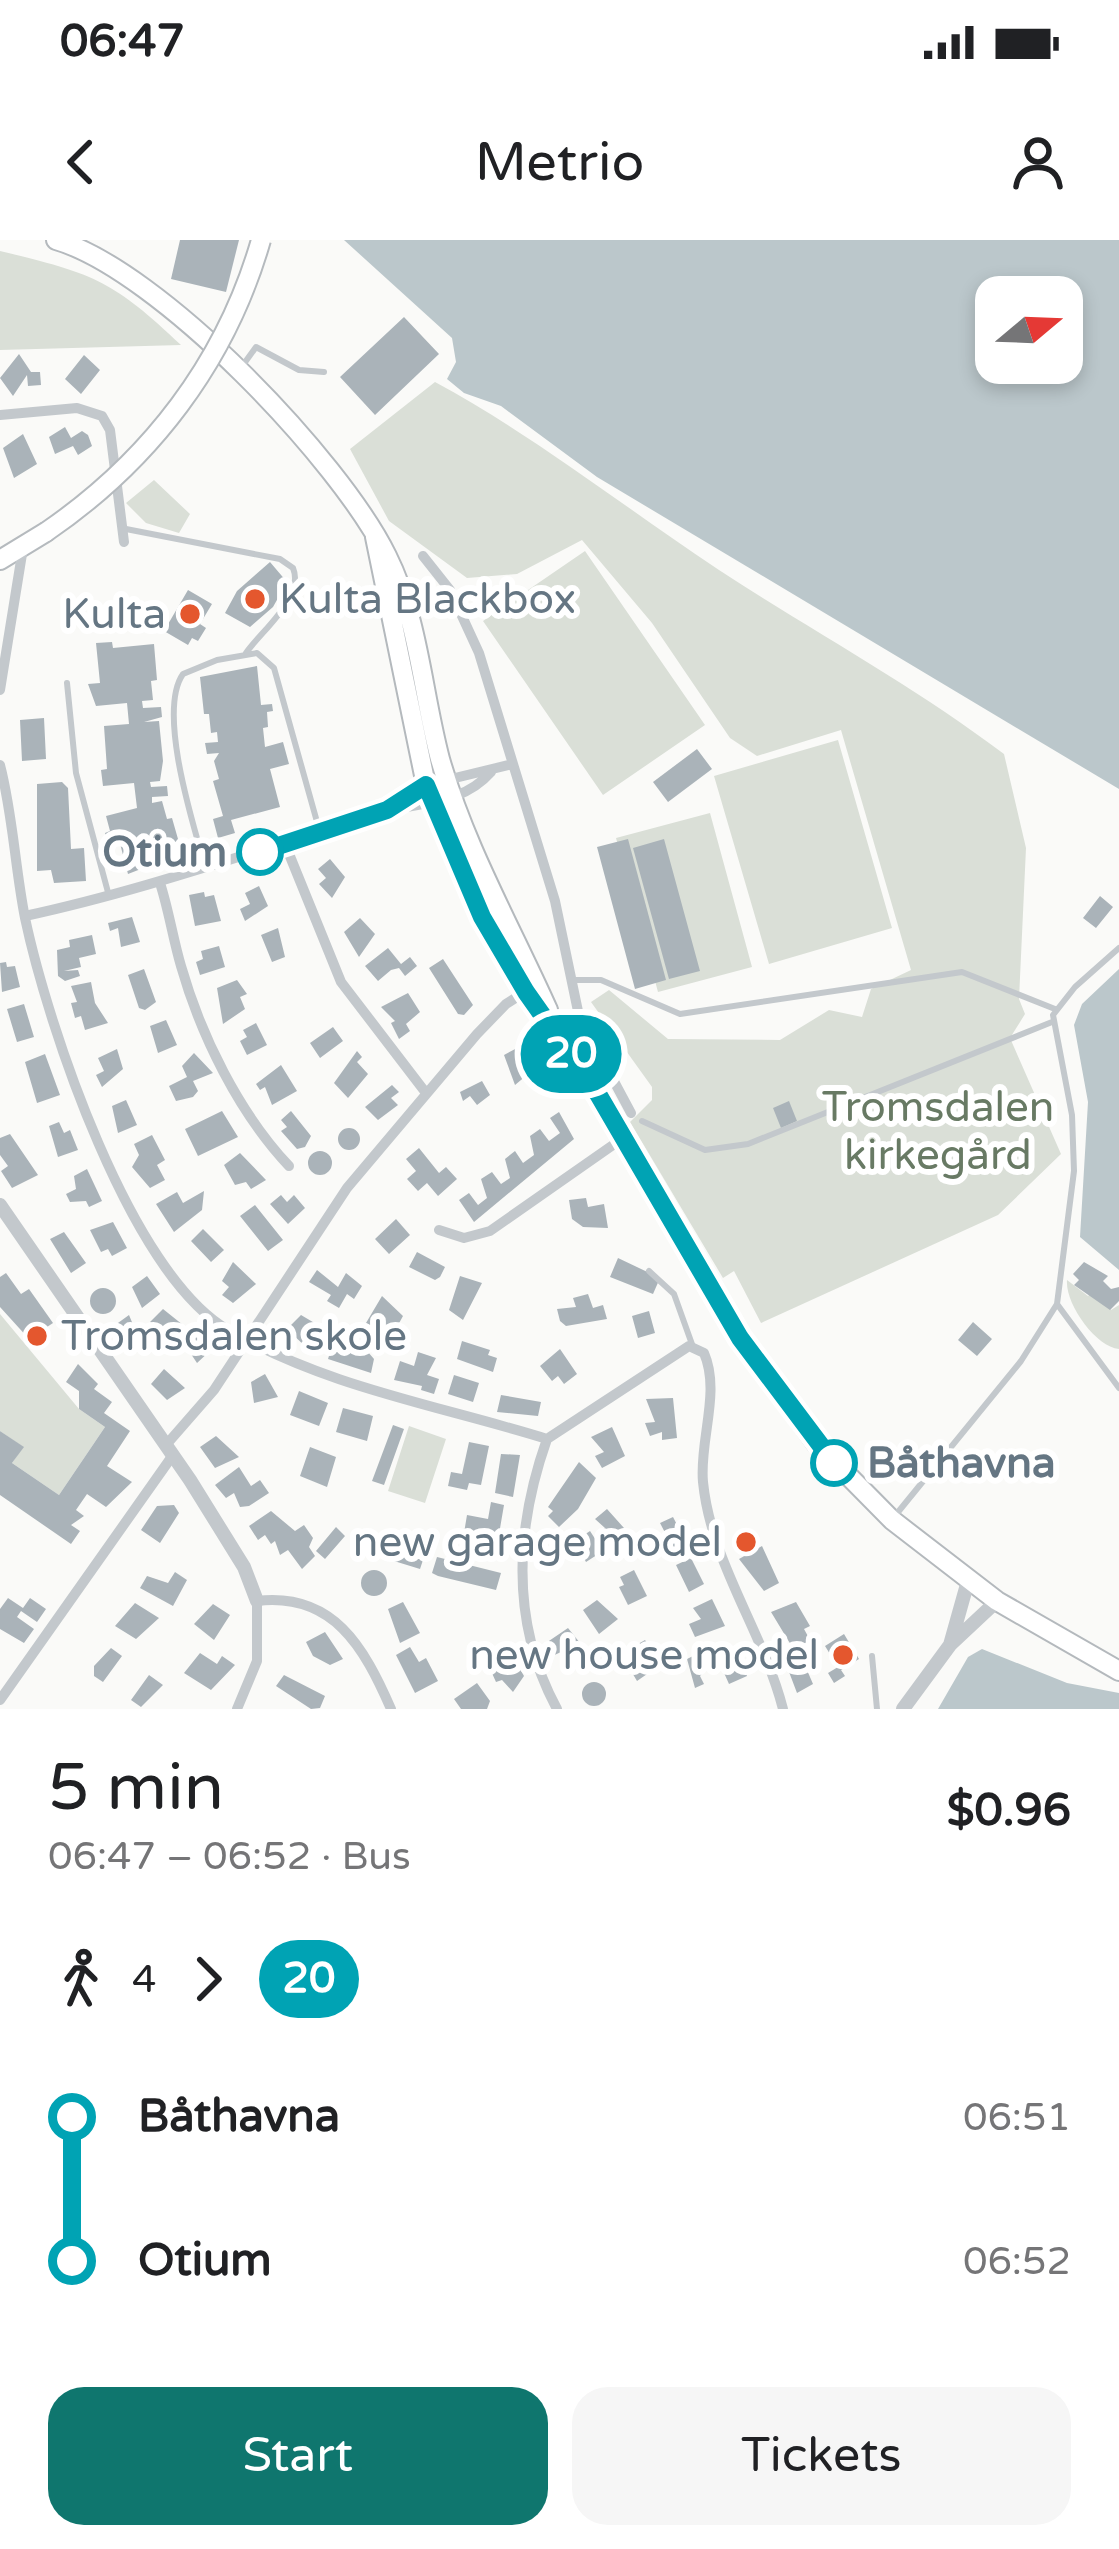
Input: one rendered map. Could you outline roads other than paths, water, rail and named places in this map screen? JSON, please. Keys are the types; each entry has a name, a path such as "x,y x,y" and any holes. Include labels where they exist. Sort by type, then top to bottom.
{"main road":[{"path":"56,240 107,261 143,286 239,374 317,455 375,537 411,621 450,788 531,987"},
{"path":"0,560 104,488 174,415 230,323 261,240"},
{"path":"375,537 429,795 482,917 531,987 765,1376 816,1443 892,1520 968,1581 1119,1671"}],"street":[{"path":"0,415 77,408 102,416 110,430 112,474 125,536"},
{"path":"0,690 8,614 23,548"},
{"path":"423,556 450,590 472,634 555,901 579,1016 636,1117"},
{"path":"0,594 8,614"},
{"path":"25,916 110,898 206,869 513,764"},
{"path":"0,765 25,916 63,1053 132,1210 191,1297 216,1322 244,1338 347,1385 547,1439"},
{"path":"387,810 491,772"},
{"path":"285,844 341,982 398,1064 426,1093"},
{"path":"160,883 182,969 204,1026 245,1107 289,1166"},
{"path":"0,1700 342,1195 506,1004 531,987"},
{"path":"439,1230 464,1238 490,1231 623,1138"},
{"path":"0,1205 170,1450 244,1567 257,1601 257,1661 237,1709"},
{"path":"557,1709 540,1671 518,1575 547,1439 679,1347 693,1347 704,1353 710,1370 702,1469 712,1528 783,1709"},
{"path":"950,1646 968,1581"},
{"path":"903,1709 950,1646 997,1600"},
{"path":"257,1601 297,1601 332,1615 358,1645 391,1709"}],"lane":[{"path":"239,374 256,347 299,370 324,372"},
{"path":"125,536 280,559 293,568 296,587 290,599 246,653"},
{"path":"206,869 183,791 176,684 194,668 257,653 274,668 320,833"},
{"path":"67,682 76,773 110,898"},
{"path":"892,1520 1022,1361 1058,1304 1074,1181 1073,1133 1052,1022 1055,1009 1119,948"},
{"path":"571,980 602,980 667,1011 696,1014 962,972 1055,1009"},
{"path":"636,1117 705,1150 748,1144 1052,1022"},
{"path":"649,1271 674,1294 693,1347"},
{"path":"1058,1304 1119,1388"},
{"path":"872,1656 877,1709"}],"place":[{"name":"Kulta Blackbox","path":"255,599"},
{"name":"Kulta","path":"190,614"},
{"name":"Otium","path":"260,852"},
{"name":"Tromsdalen skole","path":"37,1336"},
{"name":"Båthavna","path":"834,1463"},
{"name":"new garage model","path":"746,1542"},
{"name":"new house model","path":"843,1655"}],"park label":[{"name":"Tromsdalen kirkegård","path":"938,1131"}]}
